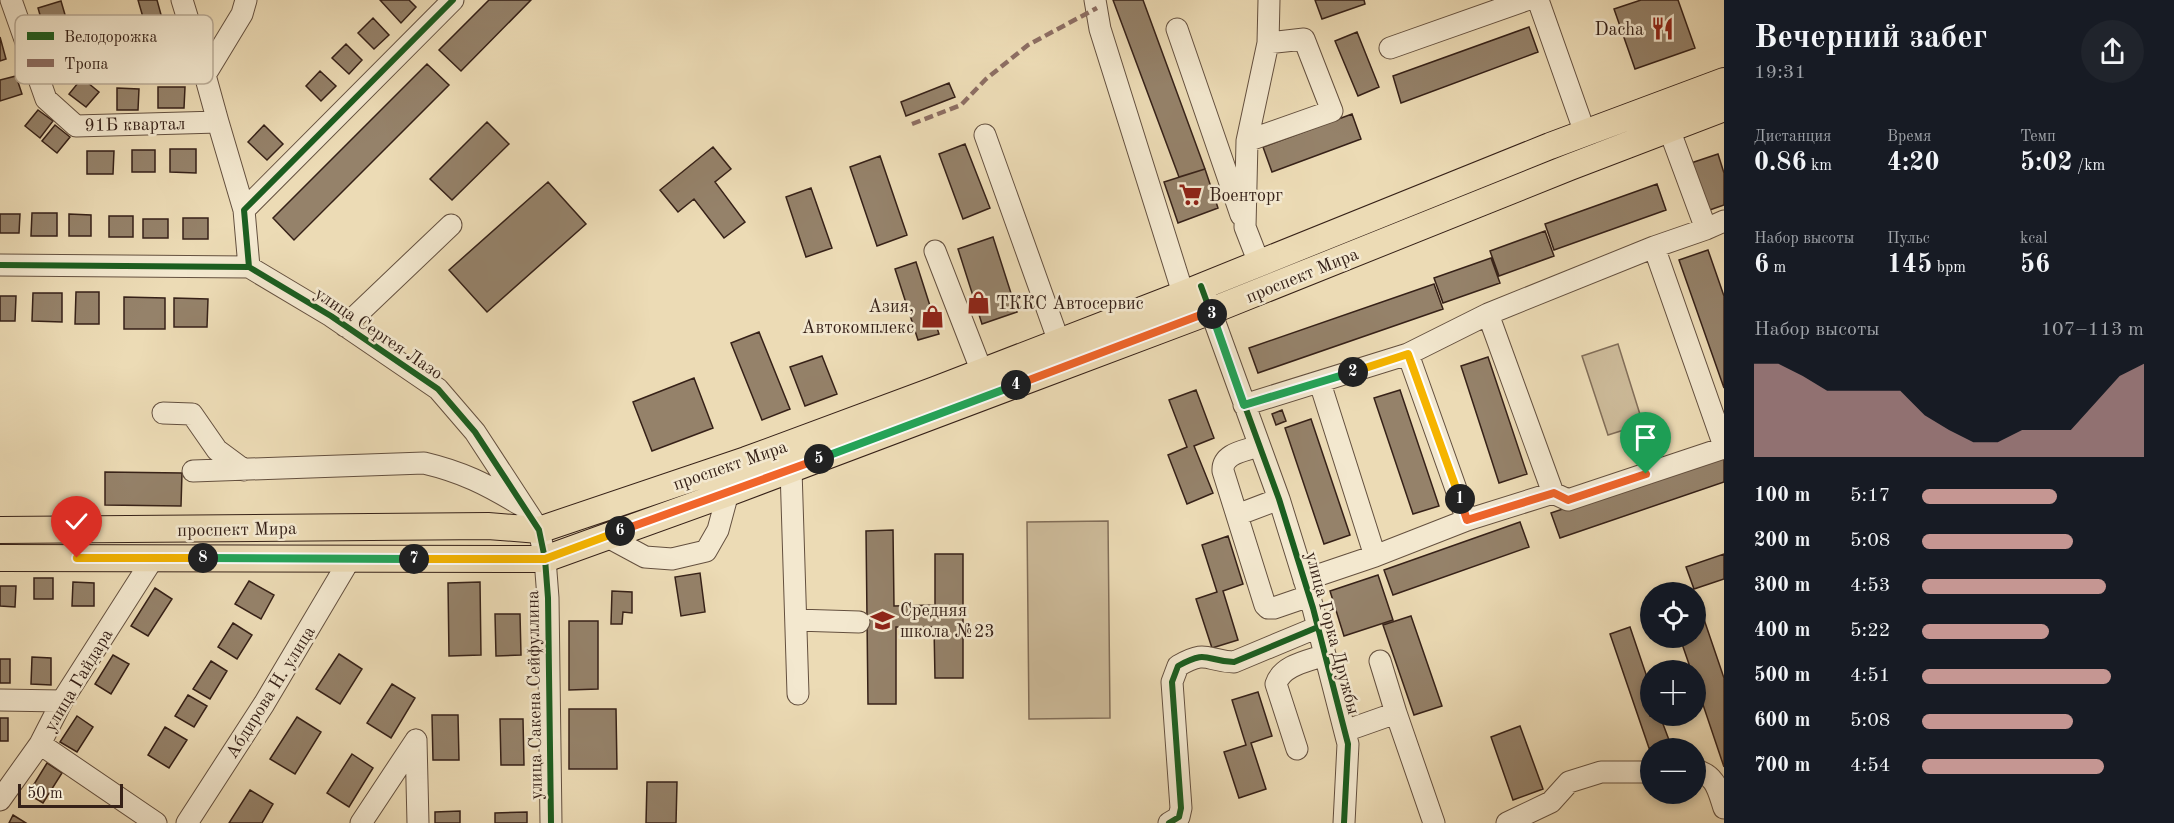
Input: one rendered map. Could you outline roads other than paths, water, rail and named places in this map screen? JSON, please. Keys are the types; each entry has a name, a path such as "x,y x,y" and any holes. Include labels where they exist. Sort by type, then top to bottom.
{"main road":[{"name":"проспект Мира","path":"0,530 488,526 539,530 746,460 982,372 1585,133 1724,81"},
{"name":"проспект Мира","path":"0,558 545,559 791,470 1201,315 1724,108"}],"street":[{"name":"91Б квартал","path":"11,0 16,15"},
{"path":"182,0 187,15"},
{"path":"213,62 242,14 246,0"},
{"path":"244,210 453,0"},
{"name":"улица Горка Дружбы","path":"1095,0 1100,28 1201,315 1244,405 1279,499 1307,588 1348,744 1344,823"},
{"path":"1245,226 1247,141 1268,43 1269,0"},
{"path":"1390,48 1526,0"},
{"path":"1538,0 1585,133"},
{"path":"1176,28 1259,263"},
{"path":"1247,141 1332,111 1304,39 1268,43"},
{"name":"91Б квартал","path":"41,84 46,99 76,126 218,122"},
{"path":"0,265 249,267 244,210 207,84"},
{"path":"1244,405 1408,354 1488,314 1715,225 1669,129"},
{"path":"985,135 1059,342"},
{"path":"345,326 451,225"},
{"path":"1488,314 1554,493 1568,500 1724,447 1654,247"},
{"path":"935,251 982,372"},
{"name":"улица Сергея Лазо","path":"249,267 345,326 438,389 475,432 539,530"},
{"path":"1408,354 1467,520"},
{"path":"1320,383 1375,556"},
{"path":"163,413 192,414 218,450 244,470"},
{"path":"1259,446 1227,457 1222,464 1265,604 1268,608 1274,609 1307,588 1375,556 1467,520 1554,493"},
{"path":"193,471 424,463 455,470 490,486 525,508"},
{"path":"791,470 798,694"},
{"path":"606,536 645,557 672,560 706,550 718,530 728,493"},
{"path":"1237,515 1279,499"},
{"name":"улица Сакена Сейфуллина","path":"539,530 545,559 548,598 551,823"},
{"name":"улица Гайдара","path":"0,800 40,744 62,701 154,557"},
{"name":"Абдирова Н. улица","path":"187,823 264,704 350,559"},
{"path":"796,620 859,622"},
{"path":"1169,823 1179,817 1181,808 1172,682 1178,666 1193,657 1208,655 1221,661 1234,662 1317,627"},
{"path":"1297,749 1275,684 1278,676 1287,669 1325,655"},
{"path":"1380,661 1434,823"},
{"path":"0,700 62,701"},
{"path":"1345,731 1396,713"},
{"path":"361,823 416,740 418,823"},
{"path":"40,744 156,823"},
{"path":"1507,823 1551,802 1569,782 1601,772 1640,772"},
{"path":"1706,774 1715,780 1724,808"}],"place":[{"name":"Dacha","path":"1662,29"},
{"name":"Военторг","path":"1191,195"},
{"name":"ТККС Автосервис","path":"978,303"},
{"name":"Азия, Автокомплекс","path":"932,316"},
{"name":"Средняя школа №23","path":"882,620"}]}
